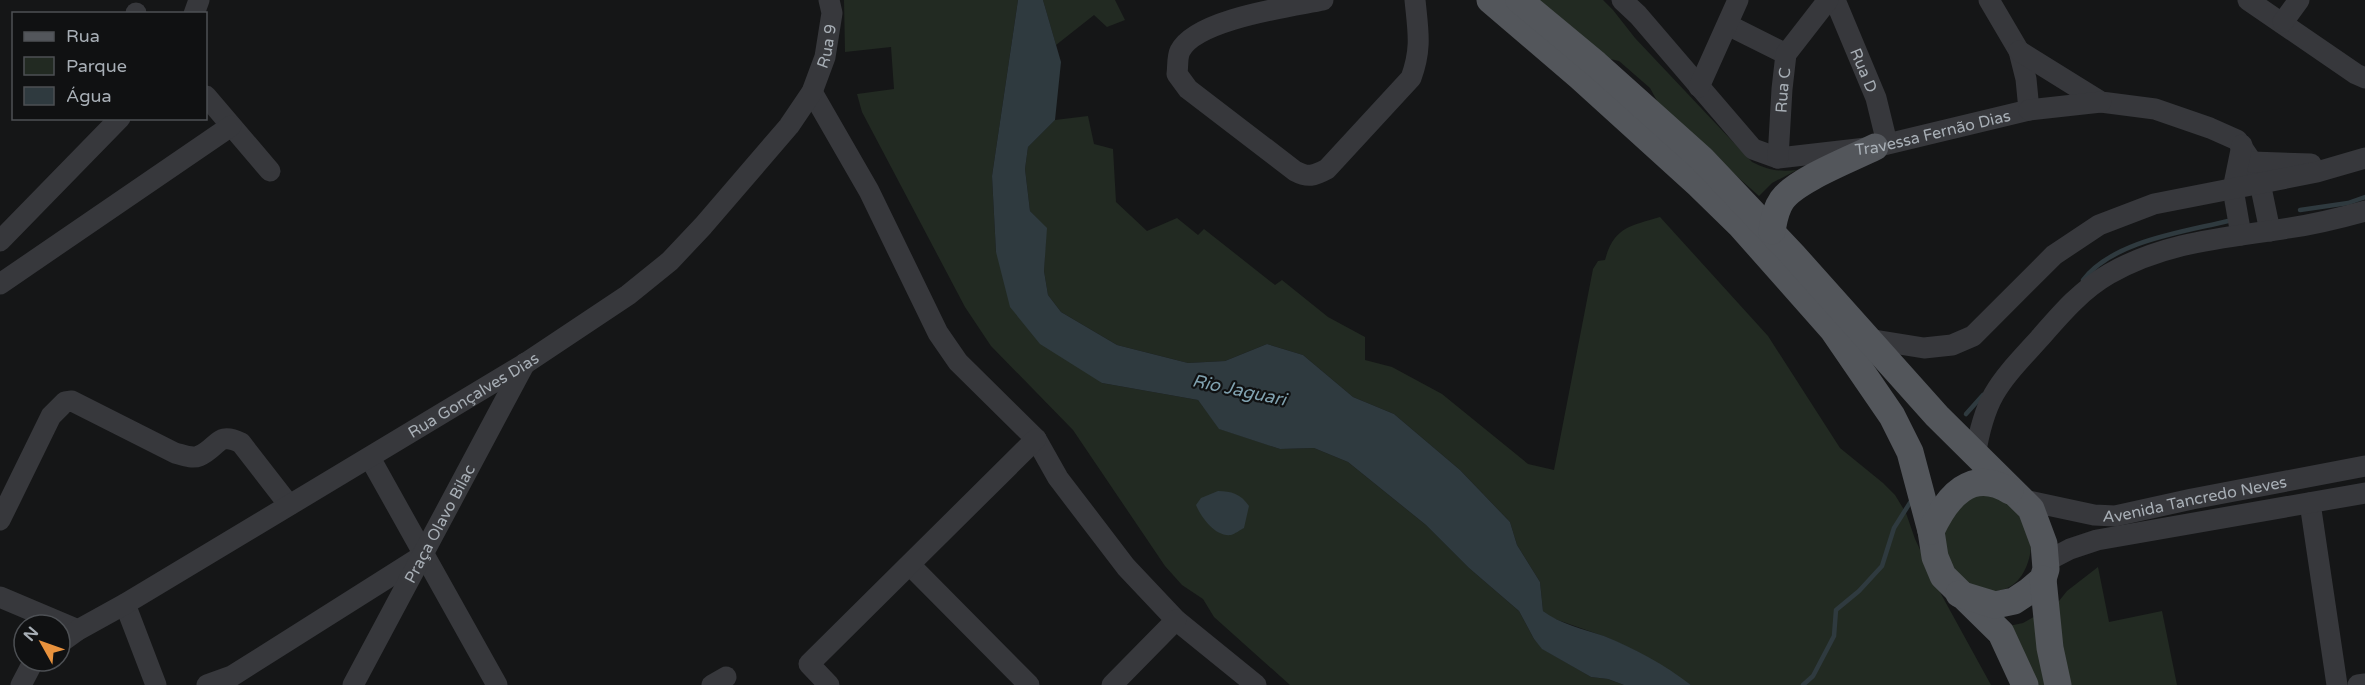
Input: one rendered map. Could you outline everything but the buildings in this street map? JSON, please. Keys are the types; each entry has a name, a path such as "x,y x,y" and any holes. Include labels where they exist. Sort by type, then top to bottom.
{"main road":[{"path":"1490,0 1580,77 1707,193 1740,225 1833,330 1892,416 1910,452 1931,531 1935,557 1943,576 2001,633 2025,685"},
{"path":"1525,2 1702,159 1772,231 1975,456 2024,500 2039,526 2044,544 2050,648 2058,685"},
{"path":"1772,231 1775,211 1783,198 1797,185 1881,145"},
{"path":"1931,531 1941,510 1954,494 1968,485 1989,482 2000,485 2024,500"},
{"path":"1959,594 1995,605 2014,601 2029,591 2044,570"}],"street":[{"name":"Rua 9","path":"812,92 825,57 832,13 829,0"},
{"path":"1323,0 1234,19 1197,33 1179,51 1177,74 1188,89 1306,177 1315,176 1327,169 1411,78 1418,59 1419,41 1415,0"},
{"path":"1622,0 1645,8 1699,87 1753,149 1778,158"},
{"path":"1699,87 1738,0"},
{"name":"Rua C","path":"1778,158 1786,54 1828,0"},
{"name":"Rua D","path":"1835,0 1876,98 1881,145"},
{"path":"1989,0 2019,51 2101,102"},
{"path":"2248,0 2365,78"},
{"path":"2283,22 2299,0"},
{"path":"1728,25 1786,54"},
{"name":"Travessa Fernão Dias","path":"1778,158 1881,145 2029,110 2026,79 2019,51"},
{"name":"Rua Gonçalves Dias","path":"72,634 526,363 628,295 670,261 703,226 789,126 812,92"},
{"path":"812,92 869,191 938,333 958,362 1035,439 1058,478 1126,567 1176,620 1256,685"},
{"path":"207,97 270,171"},
{"path":"2029,110 2101,102 2155,109 2237,140 2247,154 2260,183 2270,231"},
{"path":"0,241 118,120"},
{"path":"0,284 231,126"},
{"path":"2247,154 2338,166"},
{"path":"2241,235 2233,189 2247,154"},
{"path":"1868,339 1924,348 1952,345 1973,336 2054,255 2099,225 2154,204 2233,189 2365,158"},
{"path":"1975,456 1987,404 2001,381 2073,302 2108,275 2154,253 2198,240 2270,231 2365,211"},
{"name":"Praça Olavo Bilac","path":"353,685 526,363"},
{"path":"0,520 51,416 65,402 72,401 175,453 190,457 199,456 221,439 230,438 242,443 289,505"},
{"path":"830,685 809,664 1035,439"},
{"path":"370,458 497,685"},
{"name":"Avenida Tancredo Neves","path":"2024,500 2085,514 2115,516 2365,466"},
{"name":"Avenida Tancredo Neves","path":"2044,570 2070,549 2097,540 2365,493"},
{"path":"2192,499 2196,522"},
{"path":"2310,503 2337,685"},
{"path":"207,685 231,676 424,555"},
{"path":"910,564 1029,685"},
{"path":"0,597 78,630"},
{"path":"125,604 156,685"},
{"path":"1112,685 1176,620"},
{"path":"231,676 252,685"},
{"path":"2358,685 2365,684"}],"green space":[{"path":"844,0 1018,0 992,176 996,252 1102,383 1198,400 1220,429 1280,449 1314,448 1348,462 1426,525 1469,568 1519,611 1534,639 1543,649 1591,677 1608,679 1624,685 1290,685 1214,617 1203,599 1182,585 1165,566 1073,430 991,346 965,307 862,112 857,94 894,89 891,47 845,52"},
{"path":"1043,0 1115,0 1125,20 1107,27 1094,15 1056,45"},
{"path":"1535,0 1603,0 1635,38 1752,162 1774,170 1797,170 1772,183 1759,196 1662,110 1650,88 1619,61 1601,57"},
{"path":"1088,116 1094,144 1113,149 1116,202 1147,231 1177,218 1198,235 1204,229 1275,285 1282,280 1328,317 1365,337 1365,360 1392,367 1442,394 1528,464 1554,470 1593,269 1598,261 1605,260 1618,234 1632,226 1660,217 1768,336 1840,448 1895,495 1906,513 1915,539 1941,594 1991,685 1691,685 1638,652 1606,637 1552,618 1543,611 1540,582 1517,545 1510,522 1460,470 1394,414 1353,397 1303,355 1267,344 1225,361 1188,363 1117,345 1061,312 1048,295 1044,271 1046,228 1030,211 1025,169 1028,147 1055,120"},
{"path":"1980,495 1997,497 2015,509 2026,524 2031,543 2028,562 2019,579 2006,588 1992,591 1977,588 1963,579 1952,566 1945,549 1944,530 1951,511 1958,504"},
{"path":"2098,567 2109,622 2162,611 2177,685 2065,685 2055,606 2067,591"},
{"path":"2039,614 2045,685 2019,685 2004,627 2023,623"}],"water":[{"name":"Rio Jaguari","path":"1018,0 1043,0 1061,62 1055,120 1028,147 1025,169 1030,211 1047,228 1044,271 1048,295 1061,312 1117,345 1188,363 1225,361 1267,344 1303,355 1353,397 1394,414 1460,470 1510,522 1517,545 1540,582 1543,611 1564,623 1604,636 1638,652 1691,685 1624,685 1608,679 1591,677 1542,649 1519,611 1469,568 1426,525 1348,462 1314,448 1280,449 1219,429 1198,400 1102,383 1040,344 1010,307 996,252 992,176"},
{"path":"1218,491 1235,494 1249,506 1244,528 1231,535 1214,530 1196,505 1201,498"}],"waterway":[{"path":"2300,210 2348,203 2365,197"},
{"path":"2083,280 2096,267 2130,247 2170,234 2228,221"},
{"path":"1966,414 1983,395"},
{"path":"1803,685 1813,676 1834,636 1836,610 1859,591 1882,566 1894,528 1913,498"}]}
